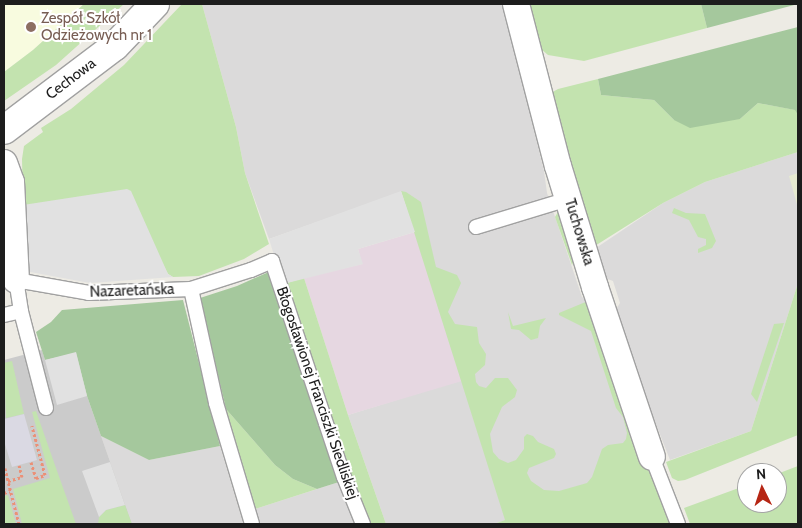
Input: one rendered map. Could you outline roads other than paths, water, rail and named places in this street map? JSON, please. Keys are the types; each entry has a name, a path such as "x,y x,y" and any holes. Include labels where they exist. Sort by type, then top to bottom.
{"street":[{"name":"Cechowa","path":"4,130 115,46 155,4"},
{"name":"Tuchowska","path":"516,4 568,198 652,457"},
{"path":"4,163 11,182 16,280"}],"lane":[{"path":"476,227 568,198"},
{"name":"Błogosławionej Franciszki Siedliskiej","path":"191,289 251,270 272,261 362,524"},
{"path":"16,280 21,310 46,408"},
{"name":"Nazaretańska","path":"16,280 89,293 191,289 216,403 251,520"},
{"path":"4,315 21,310"},
{"path":"652,457 678,524"}],"place":[{"name":"Zespół Szkół Odzieżowych nr 1","path":"31,27"}]}
